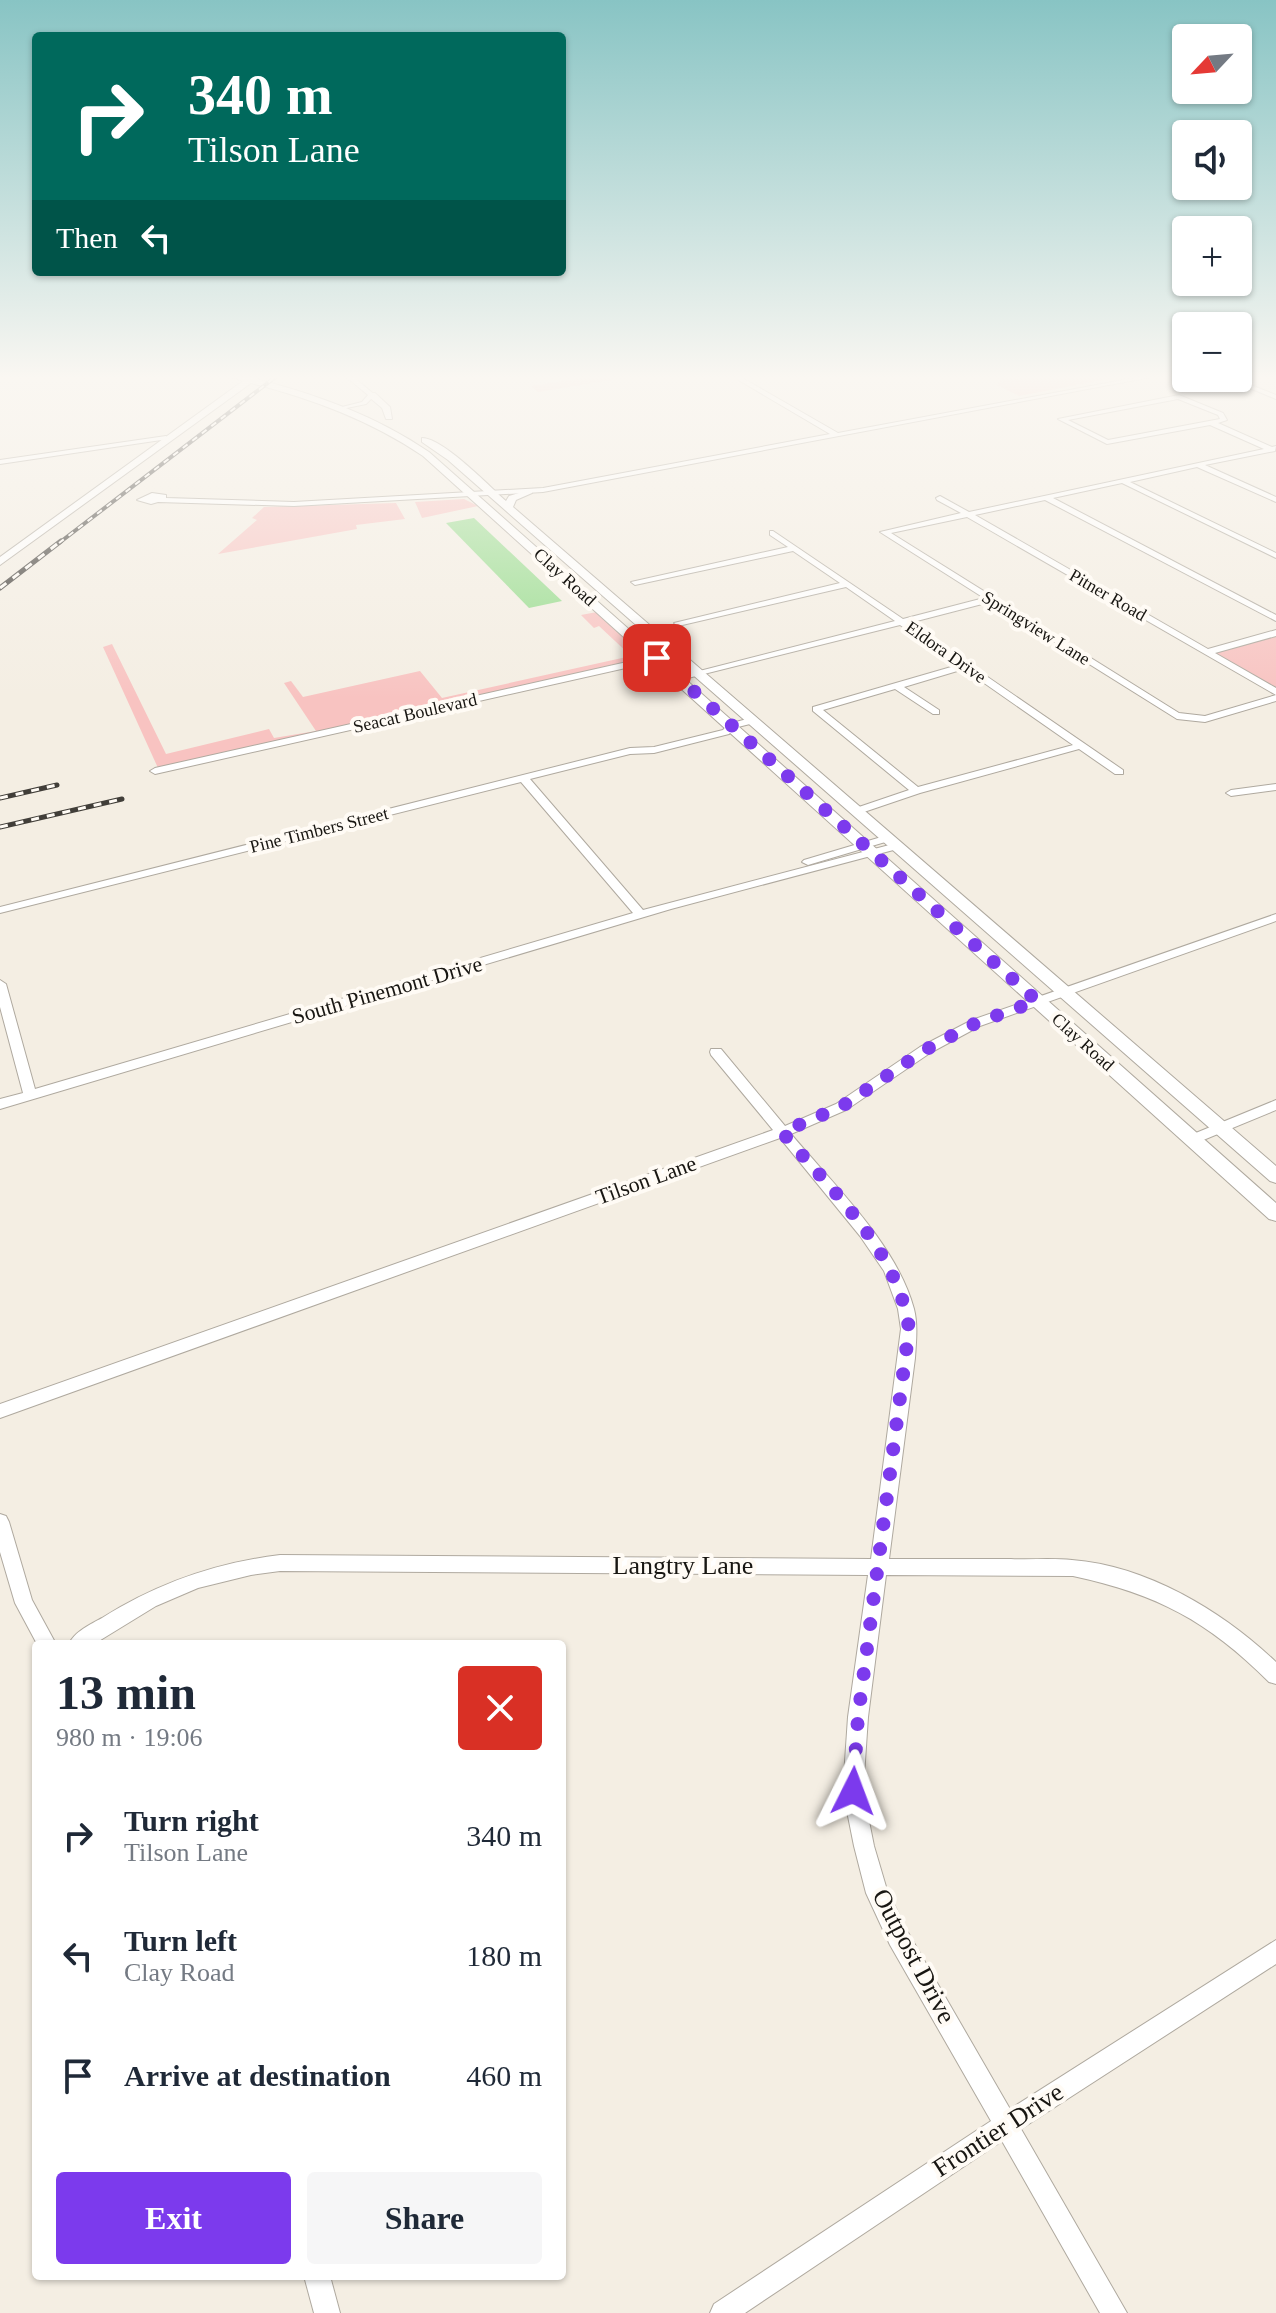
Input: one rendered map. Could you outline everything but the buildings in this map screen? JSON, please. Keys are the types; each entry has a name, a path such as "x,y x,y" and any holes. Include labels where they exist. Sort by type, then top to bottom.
{"main road":[{"path":"0,562 106,483"},
{"name":"Clay Road","path":"459,483 1276,1214"},
{"name":"Clay Road","path":"480,483 1276,1176"},
{"path":"508,508 512,498 529,491"},
{"path":"525,541 542,538"},
{"path":"597,606 616,601"}],"street":[{"path":"489,491 562,483"},
{"path":"161,500 274,504 529,491 566,483"},
{"path":"967,514 1114,483"},
{"path":"1127,483 1276,556"},
{"path":"1239,483 1276,500"},
{"path":"1046,497 1276,618"},
{"name":"Pitner Road","path":"940,498 1276,692"},
{"name":"Springview Lane","path":"967,514 884,532 1177,716 1191,720 1205,719 1276,698"},
{"name":"Eldora Drive","path":"773,533 1119,772"},
{"path":"635,582 794,548"},
{"path":"678,623 848,584"},
{"path":"679,679 991,599"},
{"path":"1207,652 1276,633"},
{"name":"Seacat Boulevard","path":"155,771 676,654"},
{"path":"916,791 816,709 966,666"},
{"path":"896,686 936,712"},
{"name":"Pine Timbers Street","path":"0,910 523,778 726,732 731,726 751,721"},
{"path":"857,811 916,791 1079,746"},
{"path":"523,778 641,915"},
{"path":"1231,793 1276,787"},
{"name":"South Pinemont Drive","path":"0,1104 775,876 793,875 892,842"},
{"name":"Tilson Lane","path":"0,1411 782,1132 841,1107 925,1050 976,1023 1276,917"},
{"path":"0,984 30,1095"},
{"name":"Outpost Drive","path":"716,1052 865,1232 891,1269 906,1309 909,1329 907,1358 857,1732 853,1791 864,1846 877,1893 898,1937 1114,2313"},
{"path":"1191,1140 1276,1105"},
{"path":"0,1522 24,1603 45,1640"},
{"name":"Langtry Lane","path":"84,1640 122,1613 183,1582 242,1566 280,1563 1073,1568 1135,1581 1174,1598 1251,1649 1276,1675"},
{"name":"Frontier Drive","path":"723,2313 1007,2124 1276,1951"},
{"path":"318,2280 327,2313"}],"shaded area":[{"path":"464,499 478,506 422,518 415,502"},
{"path":"396,503 405,519 356,525 357,529 218,554 257,520 252,518 264,507"},
{"path":"474,518 562,601 529,608 446,523"},
{"path":"597,612 648,658 158,768 103,647 112,644 166,754 269,729 274,738 316,731 284,683 291,681 303,697 420,671 442,698 631,656 599,626 594,628 581,615"},
{"path":"1276,633 1276,692 1207,652"}],"railway":[{"path":"59,543 137,483"},
{"path":"0,588 61,541"},
{"path":"0,798 57,785"},
{"path":"0,827 122,799"}],"route":[{"path":"657,658 1037,1001 976,1023 925,1050 866,1093 782,1132 865,1232 891,1269 906,1309 909,1329 858,1717 853,1791"}]}
